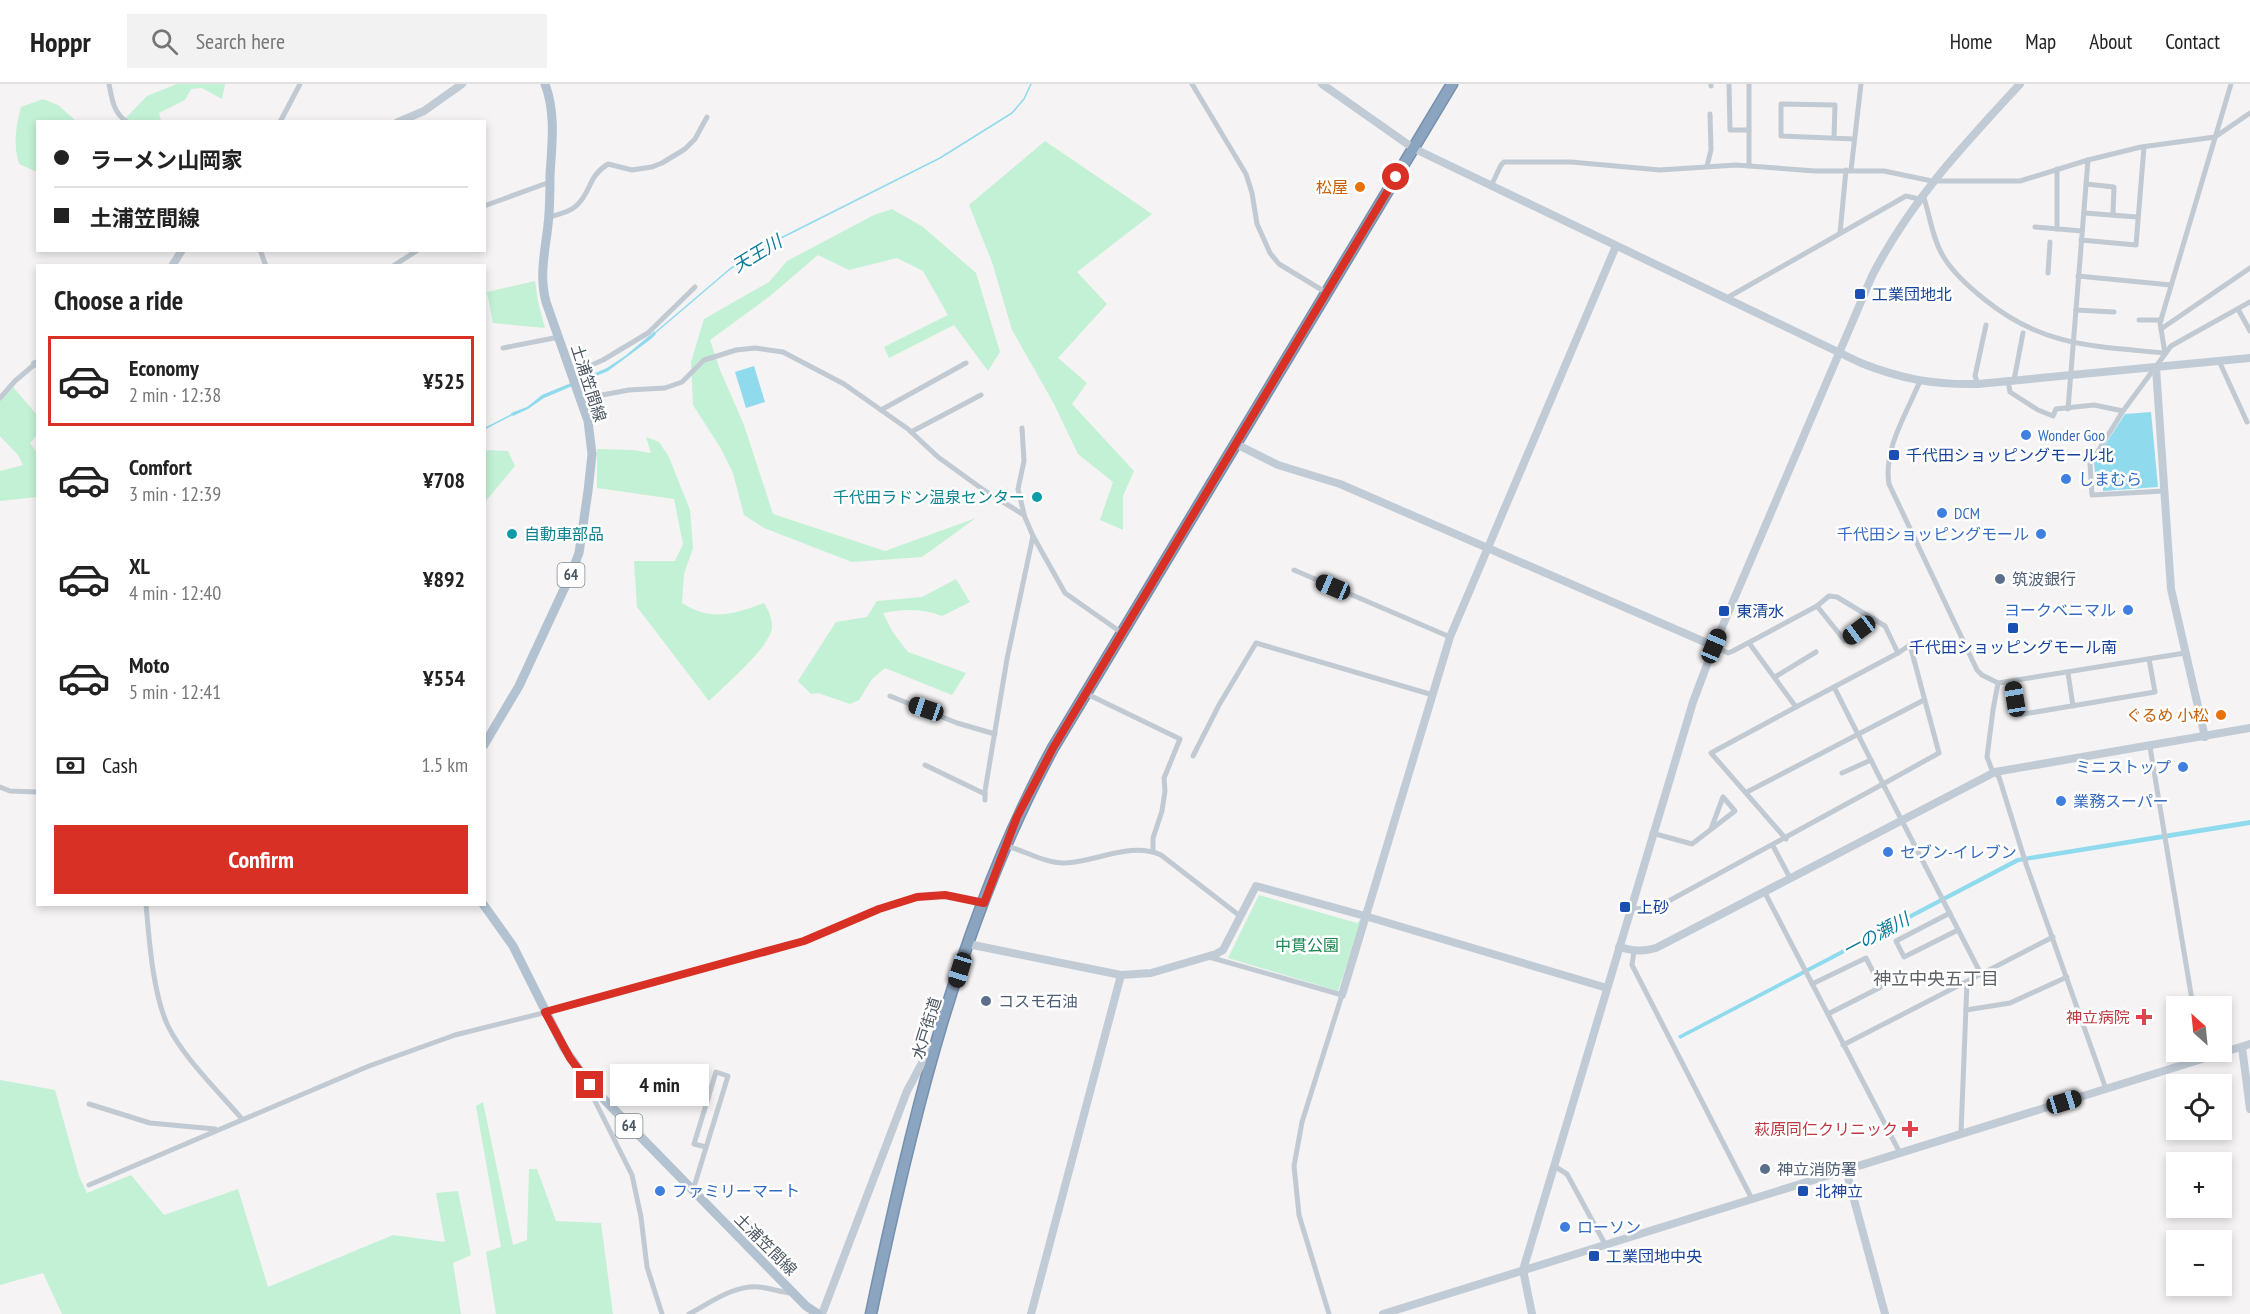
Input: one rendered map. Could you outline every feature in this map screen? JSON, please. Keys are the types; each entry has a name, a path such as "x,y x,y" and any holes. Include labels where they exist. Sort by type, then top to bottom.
{"highway":[{"name":"水戸街道","path":"871,1314 904,1164 936,1047 968,944 1006,845 1037,778 1085,693 1452,84"}],"main road":[{"name":"土浦笠間線","path":"486,742 507,709 529,666 558,606 579,553 592,454 589,429 578,391 546,302 542,282 542,262 549,217 552,108 545,84"},
{"name":"土浦笠間線","path":"484,906 513,946 570,1058 590,1085 806,1306 820,1314"}],"street":[{"path":"109,84 113,107 124,120"},
{"path":"281,120 300,84"},
{"path":"403,120 424,111 462,84"},
{"path":"1192,84 1246,174 1257,224 1270,253 1279,264 1327,293"},
{"path":"1322,84 1413,148 1840,354 1882,372 1938,384 1978,384 2250,358"},
{"path":"1729,84 1730,130 1749,130"},
{"path":"1749,84 1749,166"},
{"path":"1840,233 1861,84"},
{"path":"1532,1314 1523,1270 1652,833 1693,702 1714,646 1872,276 1886,249 1932,181 2020,84"},
{"path":"2165,353 2161,320 2230,84"},
{"path":"1834,138 1835,105 1781,104 1781,136 1854,139"},
{"path":"1491,186 1504,162 1571,162 1660,170 1707,166 1749,166 1815,171 1884,171 1932,181 2020,181 2088,160 2144,147 2215,136 2250,113"},
{"path":"1707,166 1711,150 1710,114"},
{"path":"549,217 575,208 587,191 594,175 608,165 632,170 652,167 675,156 694,139 707,117"},
{"path":"2081,240 2136,245 2144,147"},
{"path":"2068,409 2088,160"},
{"path":"2057,170 2057,229"},
{"path":"486,205 550,182"},
{"path":"2086,184 2114,187 2113,214"},
{"path":"1725,299 1906,196 1921,196"},
{"path":"1921,196 1935,240 1943,256 1974,292 1994,308 2035,332 2073,343 2165,353"},
{"path":"2084,213 2137,217"},
{"path":"2035,227 2082,231"},
{"path":"2048,273 2050,242"},
{"path":"1329,1314 1299,1215 1294,1166 1302,1122 1450,637 1616,246"},
{"path":"396,264 415,252"},
{"path":"2161,329 2250,268"},
{"path":"2078,276 2171,285"},
{"path":"572,376 648,333 695,287"},
{"path":"2164,490 2092,495 2090,464 2123,411 2171,346 2250,302"},
{"path":"2238,309 2250,331"},
{"path":"2076,310 2114,312"},
{"path":"2139,320 2161,320"},
{"path":"1978,384 1975,376 1986,325"},
{"path":"2023,333 2010,392 2038,410 2053,416 2056,409 2094,405 2123,411"},
{"path":"503,348 558,337"},
{"path":"578,391 602,395 629,390 665,388 688,378 704,360 736,350 771,349 798,359 844,384 912,432 938,457 985,491 1024,515"},
{"path":"2219,361 2247,422"},
{"path":"0,398 36,363"},
{"path":"882,410 966,363"},
{"path":"2156,368 2171,589 2205,737"},
{"path":"1920,381 1889,453 1887,474 1889,484 1972,662 1982,675 1998,683 2013,682 2185,653"},
{"path":"912,432 981,395"},
{"path":"1022,428 1024,461 1018,489 1024,515 1033,536 1065,593 1122,633"},
{"path":"1236,444 1278,465 1340,484 1728,652 1817,606 1829,596 1837,597 1885,626 1898,653"},
{"path":"925,765 985,797 1007,659 1033,536"},
{"path":"1294,570 1450,637"},
{"path":"1817,606 1845,641 1874,619"},
{"path":"1193,756 1219,705 1256,643 1432,695"},
{"path":"1749,643 1796,707"},
{"path":"1631,907 1638,909 1665,903 1786,839 1939,753 1910,645 1711,753 1786,839"},
{"path":"1774,677 1816,652"},
{"path":"2013,682 2018,715 2073,706 2155,692 2149,659"},
{"path":"2067,673 2073,706"},
{"path":"1998,683 1988,757 1999,777 2026,864 2106,1089"},
{"path":"1834,687 1981,974"},
{"path":"1085,693 1179,739 1164,778 1162,811 1153,838 1153,851"},
{"path":"890,696 957,723 994,734"},
{"path":"1747,792 1924,700"},
{"path":"1619,947 1634,951 1656,948 1995,772 2250,728"},
{"path":"2150,747 2191,996"},
{"path":"1842,773 1871,760"},
{"path":"0,786 10,791 36,792"},
{"path":"1652,833 1692,844 1735,811 1723,797 1711,829"},
{"path":"1006,845 1062,863 1138,849 1153,851 1240,916"},
{"path":"1773,846 1790,878"},
{"path":"968,944 1121,975 1152,973 1208,957 1223,950 1256,886 1607,988"},
{"path":"1764,891 1900,1153"},
{"path":"89,1185 369,1066 470,1031 804,941 879,909 917,897 945,895 984,903"},
{"path":"146,906 150,953 164,1016 169,1028 185,1052 242,1119"},
{"path":"1950,913 1896,941 1904,957 1958,930"},
{"path":"1843,1045 2053,937"},
{"path":"1634,951 1632,965 1752,1199"},
{"path":"1208,957 1342,995"},
{"path":"1812,984 1866,958 1881,987 1828,1014"},
{"path":"1031,1314 1121,975"},
{"path":"1966,1010 2010,1003 2067,977"},
{"path":"1961,1133 1967,982"},
{"path":"2246,1045 2250,1109"},
{"path":"820,1314 907,1091 922,1063 936,1047"},
{"path":"1383,1314 2106,1089 2181,1062"},
{"path":"692,1191 706,1147 728,1076 716,1071 694,1143 706,1147"},
{"path":"590,1085 594,1099 632,1175 641,1217 647,1267 662,1314"},
{"path":"89,1104 150,1123 217,1129"},
{"path":"1554,1166 1567,1174 1605,1244"},
{"path":"1846,1170 1885,1314"},
{"path":"689,1314 727,1294 750,1287 794,1293"}],"green space":[{"path":"177,84 225,84 222,99 202,88 191,89 185,100 159,113 161,120 124,120 147,96"},
{"path":"43,99 58,105 75,120 36,120 36,172 19,164 16,135 21,107"},
{"path":"1045,141 1152,214 1077,272 1107,304 1058,358 1087,383 1072,404 1134,471 1123,496 1123,530 1100,520 1113,482 1078,454 1054,404 1012,330 992,262 969,205"},
{"path":"892,209 923,227 976,273 1000,352 988,371 954,325 889,358 884,347 948,315 923,271 897,258 849,270 818,255 770,296 710,340 720,370 744,425 773,514 885,551 976,518 922,557 852,562 764,528 744,515 733,473 720,447 693,405 691,362 704,319 769,282 787,261 874,215"},
{"path":"535,281 545,328 493,323 487,292"},
{"path":"13,387 36,414 36,436 30,443 36,452 36,497 0,501 0,471 23,465 18,455 0,436 0,401"},
{"path":"646,437 659,442 669,457 690,510 693,548 684,574 682,603 703,613 723,614 764,603 771,620 770,634 765,644 709,701 637,607 634,561 675,561 683,544 674,499 597,488 597,449 651,453"},
{"path":"486,451 508,451 515,466 486,501"},
{"path":"956,579 970,602 942,616 912,610 883,613 892,631 908,652 966,673 952,695 885,668 872,679 859,700 850,704 818,693 811,694 798,681 836,622 867,617 877,601 922,597"},
{"name":"中貫公園","path":"1259,895 1357,923 1363,917 1338,991 1228,958"},
{"path":"0,1080 55,1090 79,1176 87,1193 131,1175 164,1215 238,1189 268,1287 393,1235 445,1242 436,1193 458,1191 471,1255 453,1263 461,1314 62,1314 43,1273 0,1285"},
{"path":"483,1102 513,1245 527,1240 529,1169 537,1169 556,1221 601,1223 613,1314 496,1314 486,1252 501,1247 476,1106"}],"water":[{"path":"655,331 656,334 651,339 608,371 544,398 513,416 511,413 527,407 542,395 607,368"},
{"path":"754,366 765,402 746,408 735,372"},
{"path":"2151,412 2158,487 2103,491 2103,487 2096,486 2094,462 2125,414"},
{"name":"一の瀬川","path":"2250,820 2250,825 2019,862 1680,1039 1678,1036 2017,858"}],"waterway":[{"name":"天王川","path":"656,332 730,269 769,244 940,158 1012,113 1024,99 1031,84"},
{"name":"天王川","path":"486,428 513,414"}],"place":[{"name":"松屋","path":"1360,187"},
{"name":"工業団地北","path":"1860,294"},
{"name":"Wonder Goo","path":"2026,435"},
{"name":"千代田ショッピングモール北","path":"1894,455"},
{"name":"しまむら","path":"2066,479"},
{"name":"千代田ラドン温泉センター","path":"1037,497"},
{"name":"DCM","path":"1942,513"},
{"name":"自動車部品","path":"512,534"},
{"name":"千代田ショッピングモール","path":"2041,534"},
{"name":"筑波銀行","path":"2000,579"},
{"name":"ヨークベニマル","path":"2128,610"},
{"name":"東清水","path":"1724,611"},
{"name":"千代田ショッピングモール南","path":"2013,628"},
{"name":"ぐるめ 小松","path":"2221,715"},
{"name":"ミニストップ","path":"2183,767"},
{"name":"業務スーパー","path":"2061,801"},
{"name":"セブン-イレブン","path":"1888,852"},
{"name":"上砂","path":"1625,907"},
{"name":"コスモ石油","path":"986,1001"},
{"name":"神立病院","path":"2144,1017"},
{"name":"萩原同仁クリニック","path":"1910,1129"},
{"name":"神立消防署","path":"1765,1169"},
{"name":"ファミリーマート","path":"660,1191"},
{"name":"北神立","path":"1803,1191"},
{"name":"ローソン","path":"1565,1227"},
{"name":"工業団地中央","path":"1594,1256"}],"district":[{"name":"神立中央五丁目","path":"1936,979"}],"route":[{"path":"590,1085 570,1058 545,1012 804,941 879,909 917,897 945,895 984,903 1017,817 1053,748 1396,177"}]}
